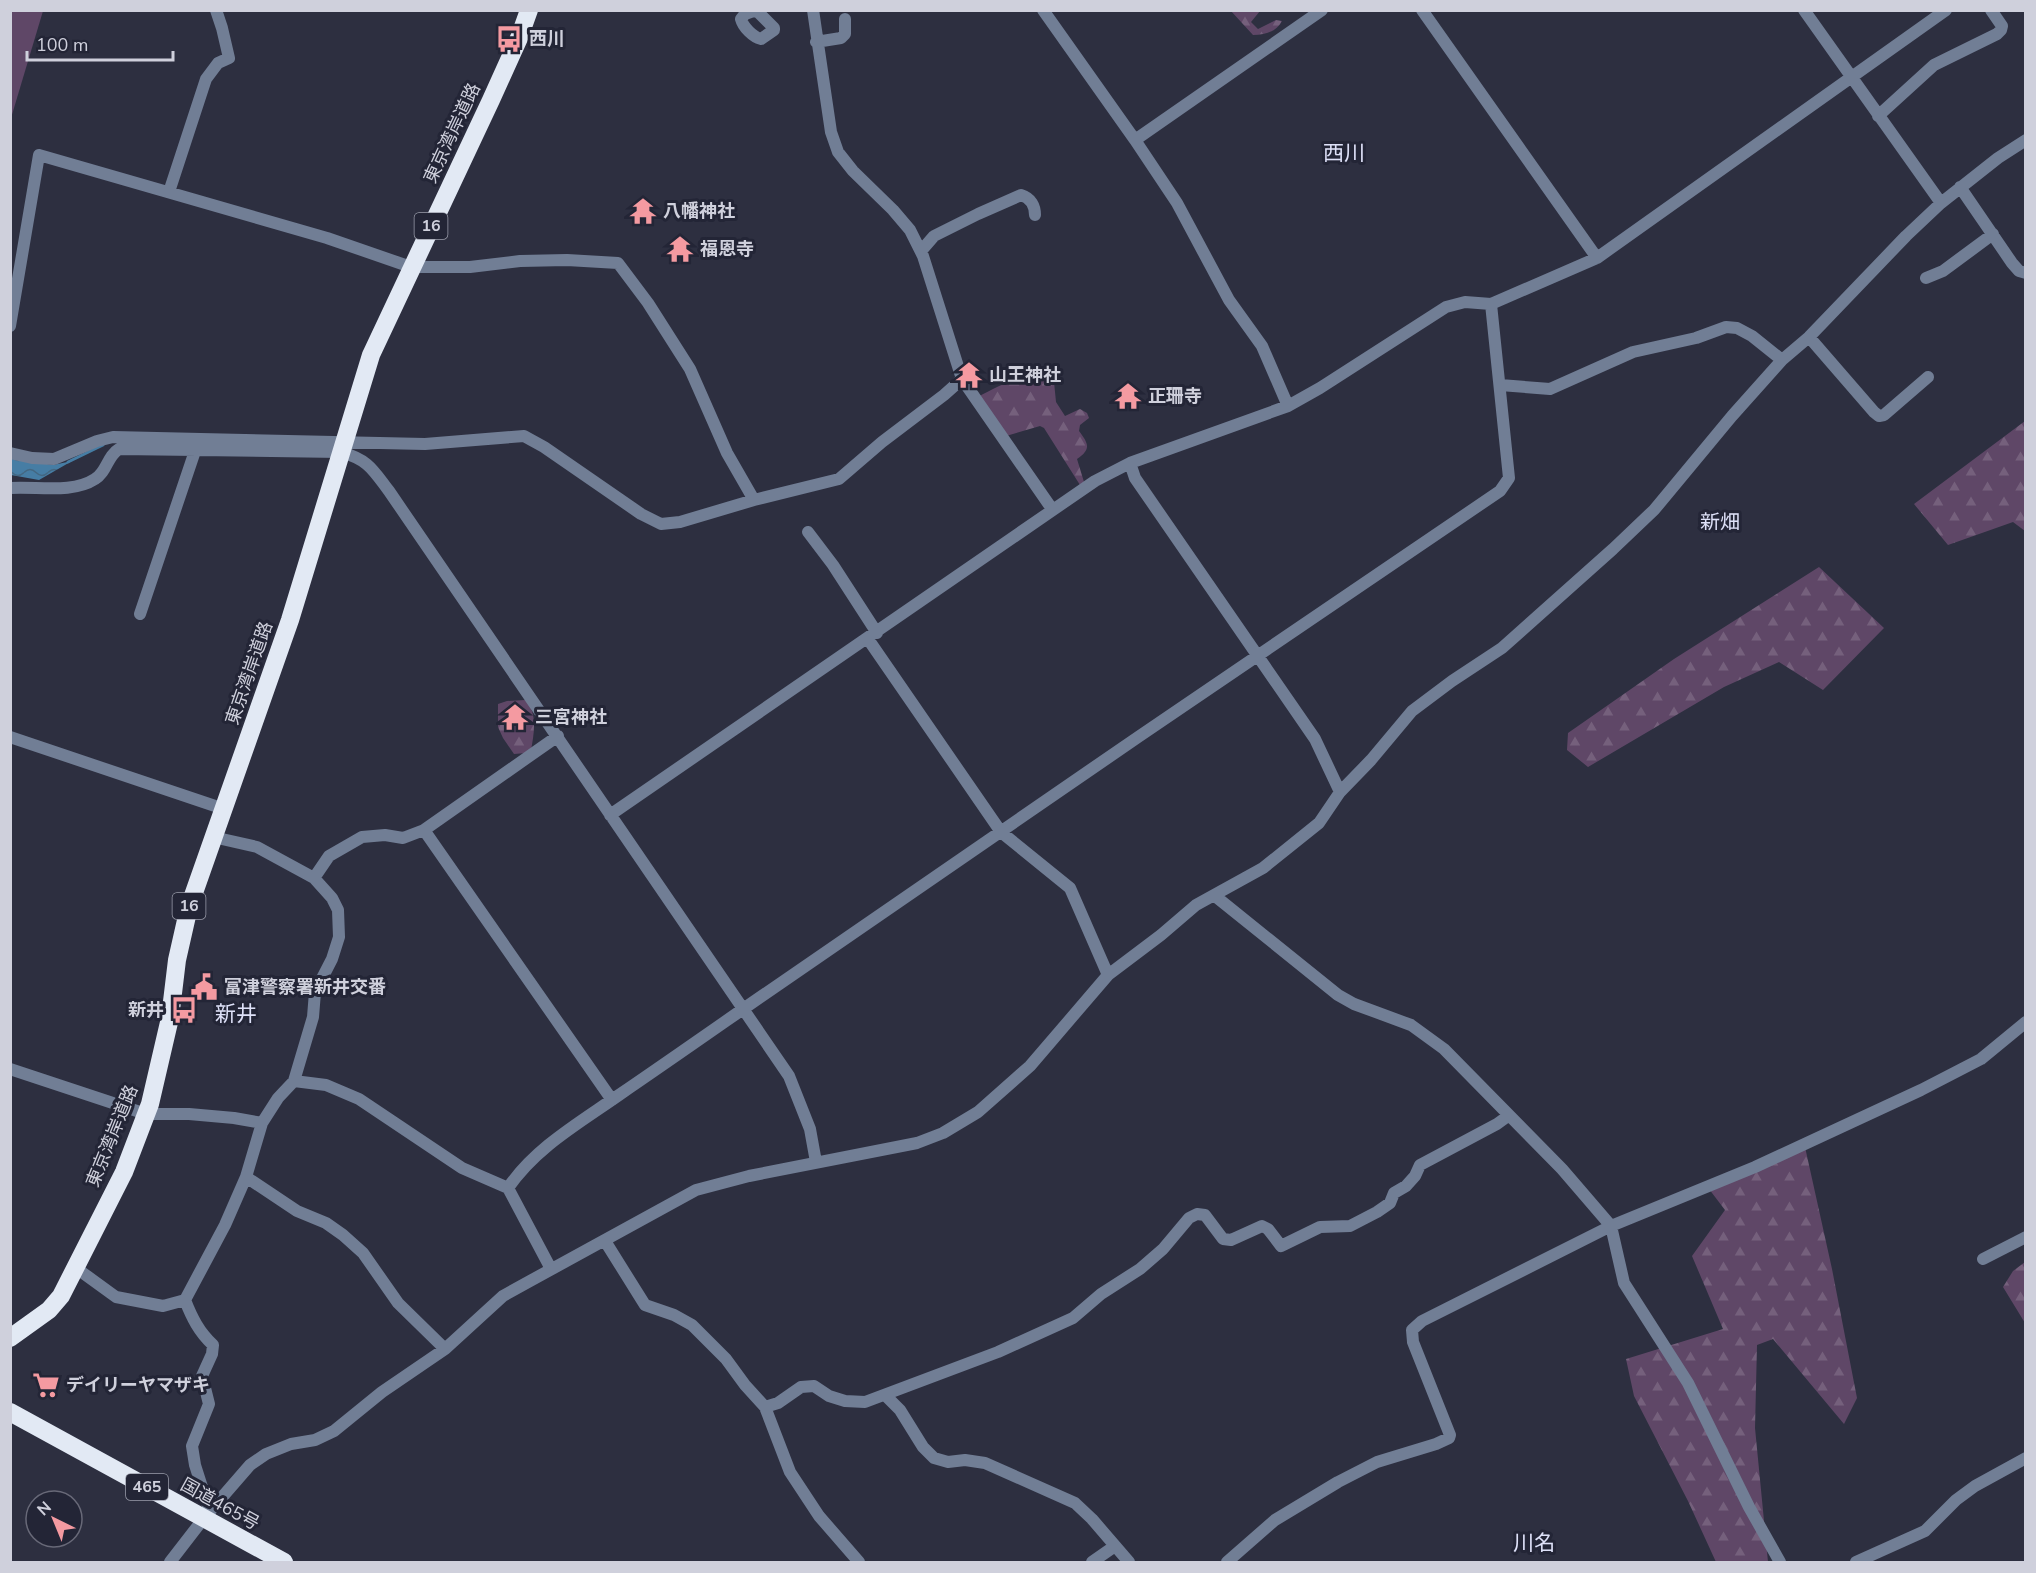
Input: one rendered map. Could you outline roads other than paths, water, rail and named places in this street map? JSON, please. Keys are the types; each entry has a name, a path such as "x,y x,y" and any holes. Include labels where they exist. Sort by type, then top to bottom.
{"highway":[{"name":"東京湾岸道路","path":"10,1338 49,1310 61,1296 124,1172 146,1114 163,1052 182,933 213,837 290,620 370,355 491,100 529,10"},
{"name":"国道465号","path":"10,1412 207,1515 284,1563"}],"street":[{"path":"169,192 206,79 218,63 229,58 216,10"},
{"path":"813,10 831,132 838,152 853,171 910,230 921,250 962,379 1052,509"},
{"path":"1044,10 1177,204 1229,300 1262,346 1288,406"},
{"path":"1135,140 1322,10"},
{"path":"1422,10 1597,258"},
{"path":"1804,10 1941,203"},
{"path":"610,815 1095,481 1130,463 1288,406 1446,307 1465,302 1491,304 1597,258 1946,10"},
{"path":"1878,116 1934,65 2001,30 2002,26 1991,10"},
{"path":"816,42 841,38 845,34 845,19"},
{"path":"170,1563 207,1515 250,1466 266,1454 291,1444 315,1440 334,1431 382,1392 445,1349 503,1296 551,1269 696,1190 749,1176 916,1143 943,1133 978,1112 1030,1066 1108,975 1196,905 1263,868 1318,823 1340,792 1371,760 1412,711 1502,648 1560,598 1654,510 1782,360 1809,337 1906,236 1960,187 2025,140"},
{"path":"10,326 39,155 327,238 411,267 470,267 520,261 567,260 618,263 648,303 690,369 727,453 754,500"},
{"path":"1960,187 2019,271 2025,273"},
{"path":"921,250 934,236 1021,195 1033,204 1035,215"},
{"path":"1926,278 1943,271 1993,234"},
{"path":"508,1188 520,1170 550,1143 1500,491 1509,478 1491,304"},
{"path":"1500,385 1550,389 1633,352 1696,338 1726,327 1737,328 1752,336 1782,360"},
{"path":"1809,337 1879,416 1884,416 1928,377"},
{"path":"10,488 50,487 58,489 87,483 100,475 114,452 119,449 195,451 343,447 425,444 524,436 544,447 641,514 661,524 680,522 838,479 882,441 962,379"},
{"path":"10,453 32,458 54,459 97,441 113,437 343,447 369,465 558,736 789,1076 810,1128 816,1162"},
{"path":"140,614 195,451"},
{"path":"1130,463 1135,478 1315,739 1340,792"},
{"path":"808,532 833,565 873,636 1001,832 1070,888 1108,975"},
{"path":"314,878 329,856 362,837 385,835 403,838 424,830 558,736"},
{"path":"10,737 224,809"},
{"path":"424,830 612,1100"},
{"path":"76,1268 116,1297 163,1306 185,1300 225,1226 246,1178 262,1123 278,1098 294,1081 313,1017 315,992 332,959 339,937 338,910 333,898 314,878 257,848 213,837"},
{"path":"1215,896 1338,995 1354,1004 1411,1025 1444,1049 1562,1169 1611,1226 1624,1283 1688,1383 1749,1507 1780,1563"},
{"path":"1227,1563 1275,1520 1338,1482 1377,1462 1449,1438 1444,1418 1413,1342 1412,1330 1422,1321 1611,1226 1755,1167 1921,1090 1981,1059 2025,1022"},
{"path":"10,1069 146,1114 189,1114 262,1123"},
{"path":"294,1081 326,1085 359,1099 462,1168 508,1188 551,1269"},
{"path":"765,1407 778,1403 801,1387 814,1386 829,1396 845,1401 865,1402 998,1352 1073,1318 1101,1294 1140,1269 1163,1249 1189,1218 1197,1214 1205,1215 1223,1239 1231,1240 1262,1226 1268,1229 1281,1246 1320,1227 1350,1226 1390,1203 1394,1193 1406,1186 1415,1176 1420,1165 1487,1130 1508,1116"},
{"path":"246,1178 297,1211 326,1223 343,1235 363,1253 398,1303 445,1349"},
{"path":"1983,1259 2025,1237"},
{"path":"605,1241 645,1305 692,1325 726,1359 765,1407 790,1472 819,1516 859,1563"},
{"path":"185,1300 201,1334 213,1345 212,1354 202,1376 209,1404 192,1446 207,1515"},
{"path":"886,1395 900,1410 924,1447 934,1458 948,1462 965,1460 985,1463 1075,1503 1129,1563"},
{"path":"1856,1563 1926,1531 1965,1493 2025,1458"},
{"path":"1092,1563 1115,1546"}],"water":[{"path":"10,458 53,465 72,461 39,480 11,475"}],"waterway":[{"path":"68,462 103,445"}],"place":[{"name":"西川","path":"509,39"},
{"name":"八幡神社","path":"643,211"},
{"name":"福恩寺","path":"680,249"},
{"name":"山王神社","path":"969,375"},
{"name":"正珊寺","path":"1128,396"},
{"name":"三宮神社","path":"515,717"},
{"name":"富津警察署新井交番","path":"204,987"},
{"name":"新井","path":"184,1010"},
{"name":"デイリーヤマザキ","path":"46,1385"}],"district":[{"name":"西川","path":"1344,153"},
{"name":"新畑","path":"1720,522"},
{"name":"新井","path":"236,1014"},
{"name":"川名","path":"1534,1543"}]}
